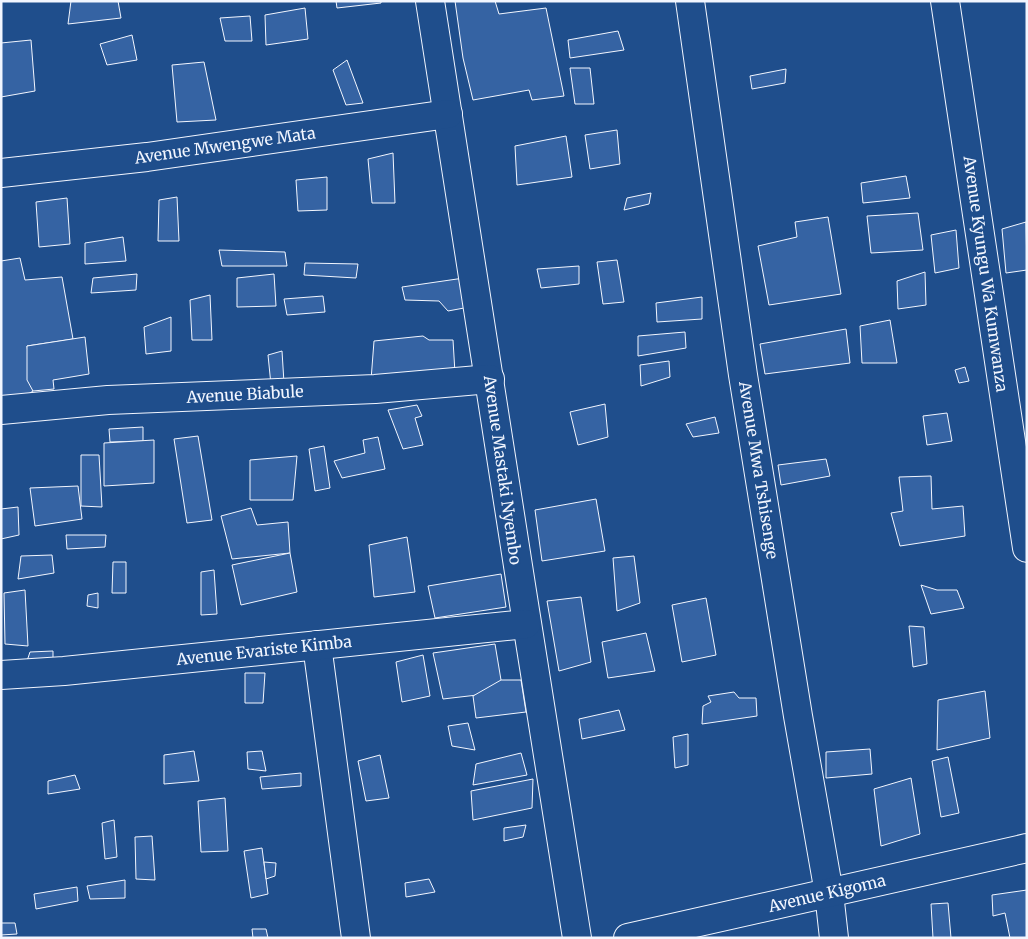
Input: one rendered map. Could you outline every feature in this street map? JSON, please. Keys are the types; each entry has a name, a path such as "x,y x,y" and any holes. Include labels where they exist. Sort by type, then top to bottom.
{"street":[{"name":"Avenue Mastaki Nyembo","path":"430,1 576,938"},
{"name":"Avenue Mwa Tshisenge","path":"690,1 743,375 829,893 834,938"},
{"name":"Avenue Kyungu Wa Kumwanza","path":"945,1 1027,548"},
{"name":"Avenue Mwengwe Mata","path":"1,173 44,170 448,114"},
{"name":"Avenue Biabule","path":"1,410 108,400 375,389 490,379"},
{"name":"Avenue Evariste Kimba","path":"1,675 64,671 526,624"},
{"path":"317,645 356,938"},
{"name":"Avenue Kigoma","path":"628,938 1027,848"}],"building":[{"path":"71,1 118,1 121,18 68,24"},
{"path":"336,1 381,1 381,3 337,8"},
{"path":"455,1 495,1 499,14 546,8 564,96 532,100 529,90 473,100 463,58"},
{"path":"305,8 308,39 266,45 265,15"},
{"path":"250,16 252,41 225,41 220,18"},
{"path":"618,31 624,50 570,58 568,40"},
{"path":"132,35 137,60 107,65 100,44"},
{"path":"31,40 35,91 1,97 1,43"},
{"path":"347,60 363,103 346,105 333,70"},
{"path":"204,62 216,120 177,122 172,65"},
{"path":"570,68 590,68 594,104 575,104"},
{"path":"786,69 785,83 752,89 750,76"},
{"path":"617,130 620,164 590,169 585,135"},
{"path":"566,136 572,177 517,185 515,146"},
{"path":"393,153 395,203 372,203 368,159"},
{"path":"906,176 910,198 863,203 861,183"},
{"path":"327,177 327,210 298,211 296,180"},
{"path":"651,193 649,204 624,210 627,198"},
{"path":"177,197 179,241 158,241 159,200"},
{"path":"67,198 70,244 39,247 36,202"},
{"path":"918,213 923,250 871,253 867,216"},
{"path":"828,217 841,294 769,305 758,246 797,237 795,222"},
{"path":"1026,222 1027,270 1006,273 1002,229"},
{"path":"956,230 959,268 935,273 931,235"},
{"path":"123,237 126,261 85,264 85,243"},
{"path":"219,250 285,252 287,266 222,266"},
{"path":"20,258 25,280 62,277 73,339 27,346 33,391 24,397 1,399 1,261"},
{"path":"617,260 624,302 603,304 597,262"},
{"path":"305,263 358,264 356,278 304,275"},
{"path":"579,266 579,284 541,288 537,269"},
{"path":"925,272 926,305 898,309 897,281"},
{"path":"137,274 136,290 91,293 93,278"},
{"path":"274,274 276,306 237,307 237,278"},
{"path":"464,278 464,308 448,311 439,301 405,300 402,287"},
{"path":"210,295 212,340 192,340 190,300"},
{"path":"323,296 325,312 287,315 284,299"},
{"path":"702,297 702,319 657,322 656,303"},
{"path":"171,317 171,351 146,354 144,327"},
{"path":"890,320 897,363 862,363 860,326"},
{"path":"846,329 850,363 765,374 760,344"},
{"path":"685,332 686,348 638,356 638,336"},
{"path":"423,336 429,340 453,340 455,373 371,380 374,341"},
{"path":"85,337 89,374 53,380 54,389 33,391 27,380 27,346"},
{"path":"282,351 284,383 271,385 268,355"},
{"path":"669,361 670,377 641,386 640,365"},
{"path":"965,367 969,381 959,383 955,370"},
{"path":"605,404 608,437 578,445 570,412"},
{"path":"417,405 422,416 415,418 423,445 403,449 388,410"},
{"path":"947,413 952,441 927,445 923,416"},
{"path":"715,417 719,433 693,437 686,424"},
{"path":"143,427 143,441 110,442 109,429"},
{"path":"198,436 212,520 187,523 174,439"},
{"path":"378,437 385,469 342,478 334,461 365,453 363,440"},
{"path":"154,440 154,483 104,486 104,443"},
{"path":"324,446 330,488 315,491 309,449"},
{"path":"81,455 99,455 102,507 81,506"},
{"path":"297,456 293,500 250,500 250,460"},
{"path":"826,459 830,476 781,485 778,465"},
{"path":"931,476 932,509 963,506 965,536 900,546 891,513 903,511 899,477"},
{"path":"78,486 82,519 35,526 30,488"},
{"path":"596,499 605,551 542,561 535,510"},
{"path":"18,507 19,535 1,539 1,509"},
{"path":"251,508 257,525 288,522 290,553 232,559 221,516"},
{"path":"66,535 106,535 105,547 67,549"},
{"path":"407,537 415,592 374,597 369,545"},
{"path":"290,553 297,592 241,605 232,565"},
{"path":"52,555 54,573 18,579 21,556"},
{"path":"634,556 640,603 617,611 613,558"},
{"path":"113,562 126,562 126,593 112,593"},
{"path":"214,570 217,614 201,615 201,572"},
{"path":"501,574 506,607 435,618 428,586"},
{"path":"921,585 937,590 957,590 964,608 931,614"},
{"path":"25,590 28,646 5,644 4,593"},
{"path":"98,593 98,608 87,606 88,595"},
{"path":"581,597 591,662 559,671 547,601"},
{"path":"706,598 716,655 682,662 672,605"},
{"path":"909,626 924,627 927,664 913,667"},
{"path":"646,633 655,671 608,678 602,642"},
{"path":"495,644 503,692 443,699 433,653"},
{"path":"53,651 53,662 26,664 30,652"},
{"path":"423,655 430,696 402,702 396,662"},
{"path":"245,673 265,673 263,703 245,703"},
{"path":"501,680 521,680 526,712 476,718 473,696"},
{"path":"985,691 990,738 937,750 938,700"},
{"path":"734,692 739,698 756,698 757,716 702,724 703,706 711,702 708,696"},
{"path":"619,710 625,730 582,739 579,719"},
{"path":"468,723 475,750 452,746 448,726"},
{"path":"688,734 688,765 675,768 673,737"},
{"path":"870,749 872,774 826,778 826,752"},
{"path":"194,751 199,781 164,784 164,755"},
{"path":"262,751 266,771 248,769 247,752"},
{"path":"521,753 527,775 473,785 476,764"},
{"path":"380,755 389,798 366,801 358,761"},
{"path":"948,757 959,813 941,817 932,761"},
{"path":"301,773 301,786 262,789 260,777"},
{"path":"75,775 80,789 48,794 48,781"},
{"path":"911,778 920,834 881,846 874,789"},
{"path":"533,779 532,808 473,820 471,791"},
{"path":"225,798 228,851 201,852 198,801"},
{"path":"114,820 117,857 105,859 102,823"},
{"path":"526,825 523,837 504,841 504,828"},
{"path":"152,836 155,880 136,879 135,837"},
{"path":"262,848 268,894 251,898 244,851"},
{"path":"264,862 276,863 275,876 266,879"},
{"path":"429,879 435,892 406,897 405,883"},
{"path":"125,880 125,898 90,899 87,886"},
{"path":"77,887 78,901 36,909 34,894"},
{"path":"1027,890 1027,938 1010,938 1005,913 993,916 992,895"},
{"path":"948,903 951,938 933,938 931,904"},
{"path":"1,923 15,923 17,934 1,935"},
{"path":"252,929 266,929 268,938 253,938"}]}
